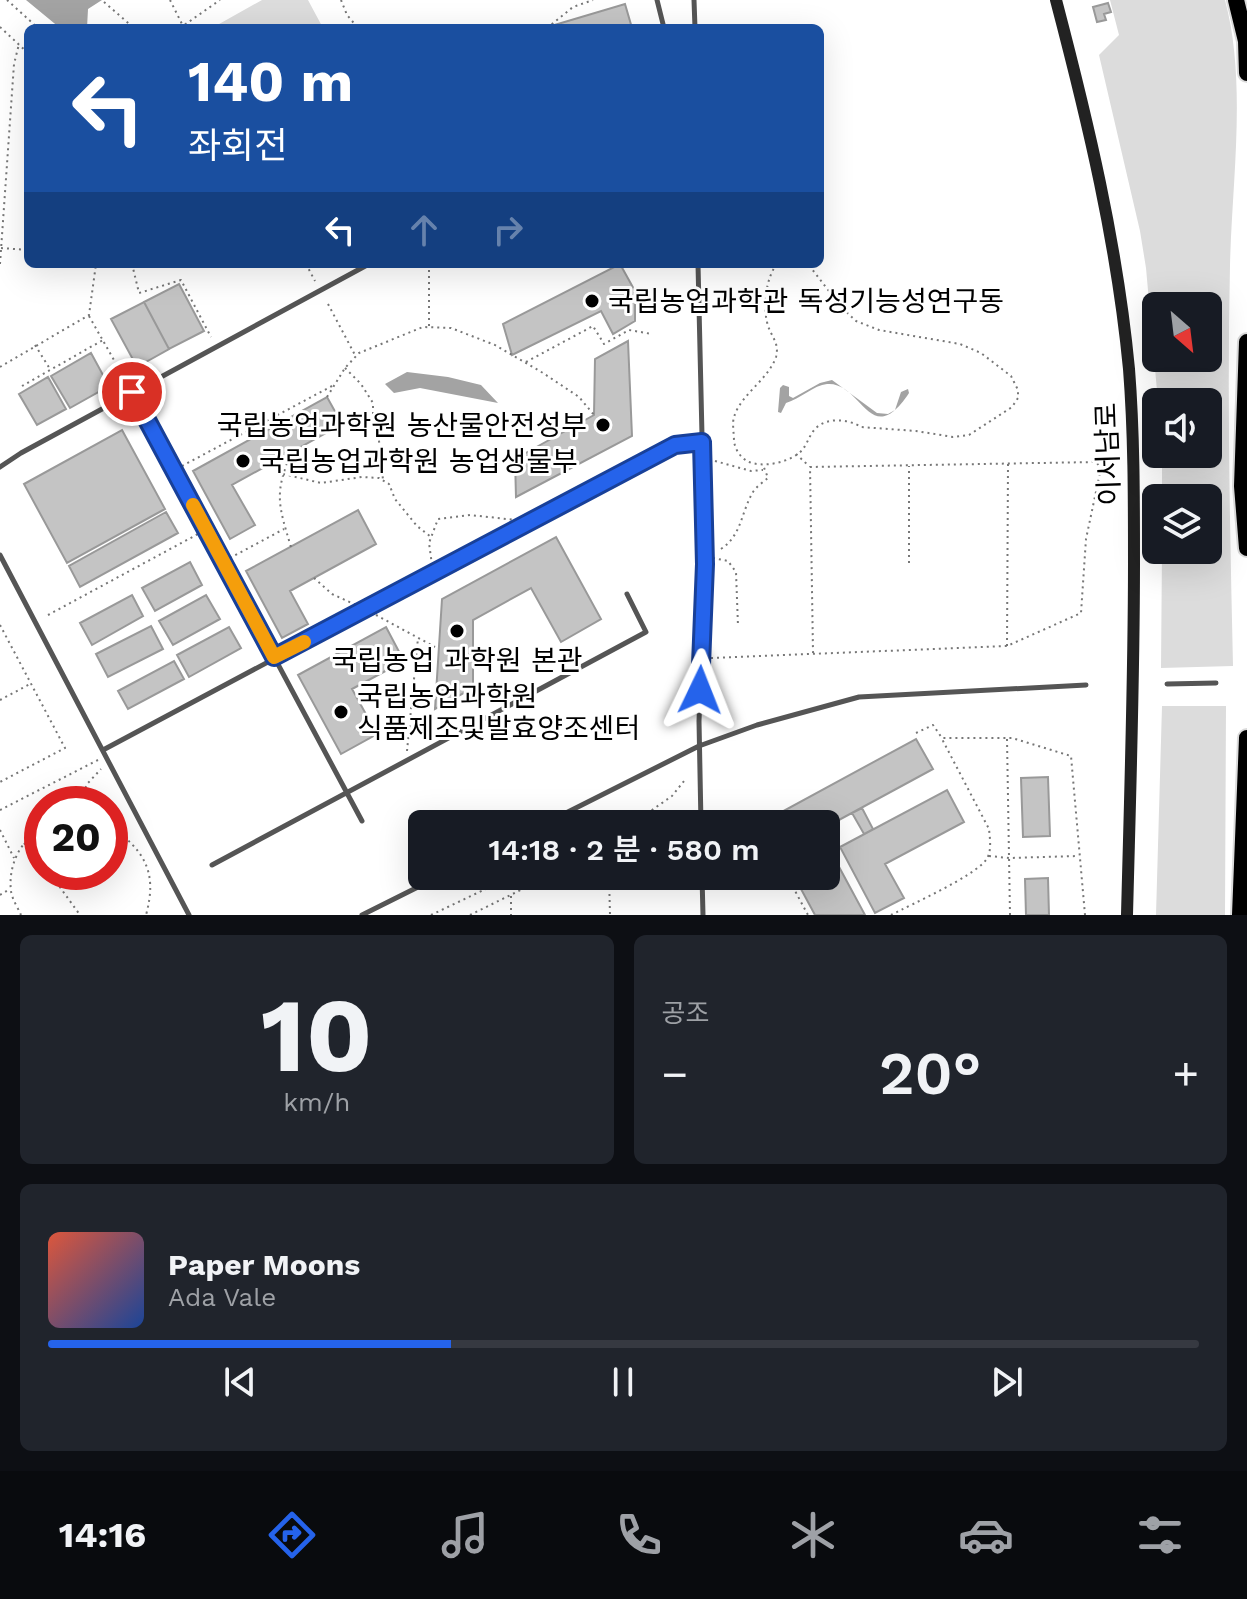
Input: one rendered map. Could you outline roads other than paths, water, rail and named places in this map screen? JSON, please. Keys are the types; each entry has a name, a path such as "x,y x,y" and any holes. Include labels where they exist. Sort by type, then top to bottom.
{"highway":[{"path":"1236,0 1246,41 1247,73"},
{"path":"1247,342 1242,486 1247,548"},
{"path":"1240,915 1247,738"}],"main road":[{"name":"이서남로","path":"1056,0 1091,135 1115,251 1129,370 1134,477 1134,612 1127,915"}],"lane":[{"path":"657,0 663,24"},
{"path":"694,0 695,24"},
{"path":"0,467 362,268"},
{"path":"698,268 705,556 699,746 701,810"},
{"path":"132,392 362,821"},
{"path":"104,753 274,657 675,445 702,442"},
{"path":"0,555 189,915"},
{"path":"212,865 646,632 627,594"},
{"path":"1167,684 1216,683"},
{"path":"572,810 699,746 757,725 859,697 1086,685"},
{"path":"362,915 412,890"},
{"path":"702,890 703,915"}],"place":[{"name":"국립농업과학관 독성기능성연구동","path":"592,301"},
{"name":"국립농업과학원 농산물안전성부","path":"603,425"},
{"name":"국립농업과학원 농업생물부","path":"243,461"},
{"name":"국립농업 과학원 본관","path":"457,631"},
{"name":"국립농업과학원 식품제조및발효양조센터","path":"341,712"}]}
